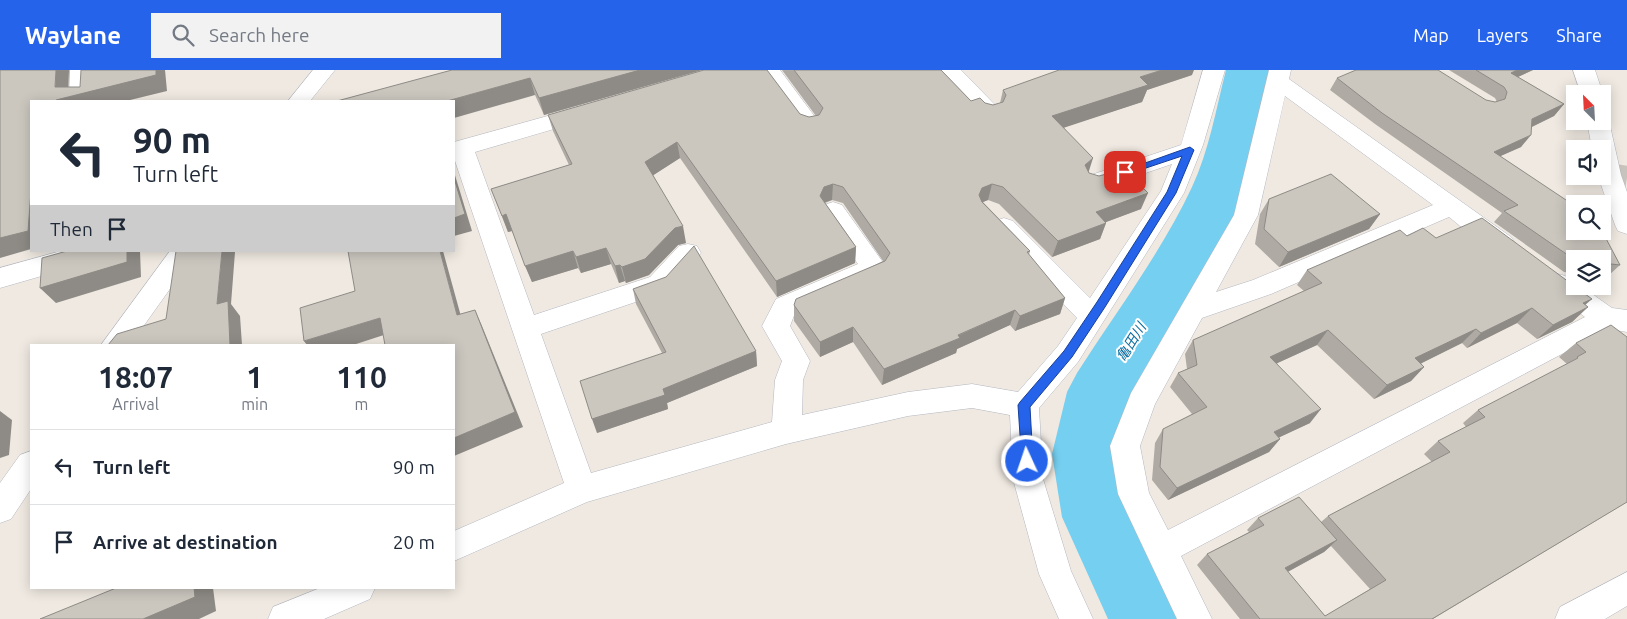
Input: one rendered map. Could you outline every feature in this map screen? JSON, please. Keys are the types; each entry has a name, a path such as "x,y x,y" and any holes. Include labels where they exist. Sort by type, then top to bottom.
{"street":[{"path":"80,100 81,70"},
{"path":"300,100 324,70"},
{"path":"769,70 810,125"},
{"path":"949,70 990,113"},
{"path":"1076,619 1055,574 1028,479 1024,405 1068,354 1172,193 1190,150 1214,70"},
{"path":"1584,70 1589,85"},
{"path":"1195,619 1163,549 1134,494 1124,446 1141,402 1246,215 1279,76 1528,263 1616,320"},
{"path":"582,490 458,149 602,108"},
{"path":"1600,130 1609,175 1627,225"},
{"path":"1093,183 1190,150"},
{"path":"1194,310 1262,286 1451,207"},
{"path":"786,431 789,380 796,361 776,326 785,306 874,268 833,211"},
{"path":"989,211 1092,317"},
{"path":"116,344 183,252"},
{"path":"0,278 83,253"},
{"path":"525,329 659,284 688,253"},
{"path":"1163,549 1616,320"},
{"path":"455,546 582,490 786,431 908,404 972,396 1024,405"},
{"path":"0,509 20,470"},
{"path":"1572,619 1627,588"},
{"path":"285,619 356,589"}],"building":[{"path":"0,70 56,70 55,87 80,87 81,70 156,70 156,75 56,100 30,100 30,204 28,231 0,238"},
{"path":"452,70 640,70 539,98 530,78 451,100 341,100"},
{"path":"704,70 767,70 800,114 809,117 819,115 823,108 794,70 941,70 971,101 980,98 985,103 993,105 1003,102 1006,95 1003,90 1059,70 1162,70 1140,77 1148,85 1052,116 1093,158 1085,165 1089,173 1099,176 1124,169 1148,193 1096,212 1106,223 1058,241 1003,187 992,184 982,188 979,195 982,202 1030,251 1027,252 1065,298 1020,316 1015,310 958,335 960,338 884,369 853,327 820,342 794,305 796,299 885,261 890,253 843,187 833,184 824,187 820,196 856,247 776,281 677,142 645,162 683,226 675,228 645,259 622,267 620,265 615,266 606,248 576,257 573,251 525,266 506,214 502,216 491,189 572,164 548,115"},
{"path":"1356,70 1438,70 1486,100 1495,102 1505,99 1507,92 1504,87 1476,70 1517,70 1511,73 1564,104 1532,119 1531,135 1494,152 1566,200 1566,240 1607,240 1620,265 1611,264 1611,250 1566,250 1566,254 1504,211 1518,205 1382,113 1337,78"},
{"path":"1331,174 1380,214 1288,252 1264,229 1269,199"},
{"path":"455,181 465,214 455,218"},
{"path":"1482,218 1566,280 1566,295 1587,295 1592,299 1583,303 1588,307 1553,325 1532,308 1481,333 1476,329 1415,358 1424,367 1387,385 1328,330 1270,357 1321,409 1274,432 1280,439 1177,488 1160,467 1163,429 1207,407 1178,373 1197,365 1193,340 1322,283 1307,270 1400,230 1407,236 1423,228 1436,238"},
{"path":"694,246 756,351 663,389 665,395 592,419 580,381 666,352 633,289 666,277"},
{"path":"63,252 127,252 127,262 40,288 42,258"},
{"path":"176,252 222,252 217,304 228,301 230,344 109,344 117,334 166,319"},
{"path":"348,252 440,252 457,315 475,310 515,412 455,438 455,344 385,344 380,318 304,341 300,308 355,291"},
{"path":"1611,325 1627,337 1627,502 1432,619 1260,619 1207,554 1264,525 1258,518 1299,497 1337,540 1285,568 1325,616 1386,580 1328,516 1450,452 1438,441 1485,417 1478,410 1578,358 1586,352 1576,343"},
{"path":"114,589 194,589 195,597 143,619 40,619"}],"waterway":[{"name":"亀田川","path":"1148,619 1099,517 1087,454 1100,392 1190,246 1220,186 1235,139 1250,70"}],"tunnel":[{"path":"1611,175 1627,178"}],"route":[{"path":"1027,461 1024,405 1068,354 1126,266 1172,193 1190,150 1125,172"}]}
